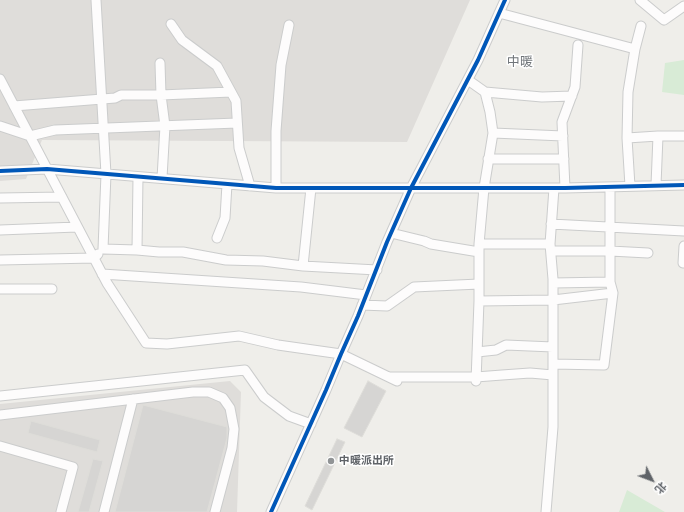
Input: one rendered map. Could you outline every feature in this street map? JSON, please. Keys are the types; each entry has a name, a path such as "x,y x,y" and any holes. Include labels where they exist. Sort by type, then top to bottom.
{"street":[{"path":"0,260 94,258 103,249 106,174 96,0"},
{"path":"272,512 358,316 391,233 411,188 478,60 505,0"},
{"path":"640,0 664,20 684,6 676,0"},
{"path":"499,13 635,49"},
{"path":"171,24 182,40 216,66 236,101 239,148 250,186"},
{"path":"276,188 276,131 281,65 289,25"},
{"path":"630,186 627,138 628,92 635,49 641,26"},
{"path":"565,188 562,122 575,87 578,45"},
{"path":"160,63 161,95 165,126 162,178"},
{"path":"0,78 102,274 146,343 167,344 239,336 278,345 341,354 393,379 476,379 530,373 553,375"},
{"path":"468,80 485,92 542,97 572,96"},
{"path":"14,106 114,98 121,95 230,92"},
{"path":"476,379 479,301 479,248 484,188 493,133 485,92"},
{"path":"0,126 30,136 55,130 237,123"},
{"path":"493,133 563,136"},
{"path":"656,185 658,136"},
{"path":"627,138 684,136"},
{"path":"488,159 564,159"},
{"path":"0,171 47,169 276,188 565,188 684,184"},
{"path":"137,250 138,176"},
{"path":"216,238 225,218 227,184"},
{"path":"553,364 604,365 613,294 610,282 610,187"},
{"path":"303,266 311,188"},
{"path":"546,512 553,427 553,283 550,247 554,188"},
{"path":"0,198 62,197"},
{"path":"551,224 684,231"},
{"path":"0,230 78,227"},
{"path":"391,233 431,244 479,248 550,247 648,253"},
{"path":"682,263 684,246"},
{"path":"103,249 183,252 226,260 263,261 303,266 376,270"},
{"path":"102,274 302,287 366,295"},
{"path":"553,283 610,282"},
{"path":"362,305 387,306 414,288 479,284"},
{"path":"0,289 52,290"},
{"path":"479,301 553,300 613,294"},
{"path":"477,352 496,350 506,345 553,347"},
{"path":"0,396 245,370 264,397 289,416 311,424"},
{"path":"0,415 193,392 209,392 222,398 230,408 234,429 232,448 215,512"},
{"path":"104,512 133,399"},
{"path":"0,446 73,467 61,512"}],"shaded area":[{"path":"0,0 470,0 407,142 42,140 26,179 0,181"},
{"path":"230,381 241,392 237,512 0,512 0,404"}],"green space":[{"path":"684,60 684,95 662,92 665,63"},
{"path":"627,490 665,512 619,512"}],"building":[{"path":"368,381 386,391 362,437 344,428"},
{"path":"143,405 227,427 227,438 207,512 115,512"},
{"path":"31,421 100,440 97,452 28,433"},
{"name":"中暖派出所","path":"337,439 345,442 312,510 305,506"},
{"path":"93,459 103,461 89,512 78,512"}],"cycle path":[{"path":"271,512 358,316 387,242 411,188 478,60 505,0"},
{"path":"0,171 47,169 276,188 565,188 684,185"}],"place":[{"name":"中暖派出所","path":"331,461"}],"district":[{"name":"中暖","path":"520,63"}]}
